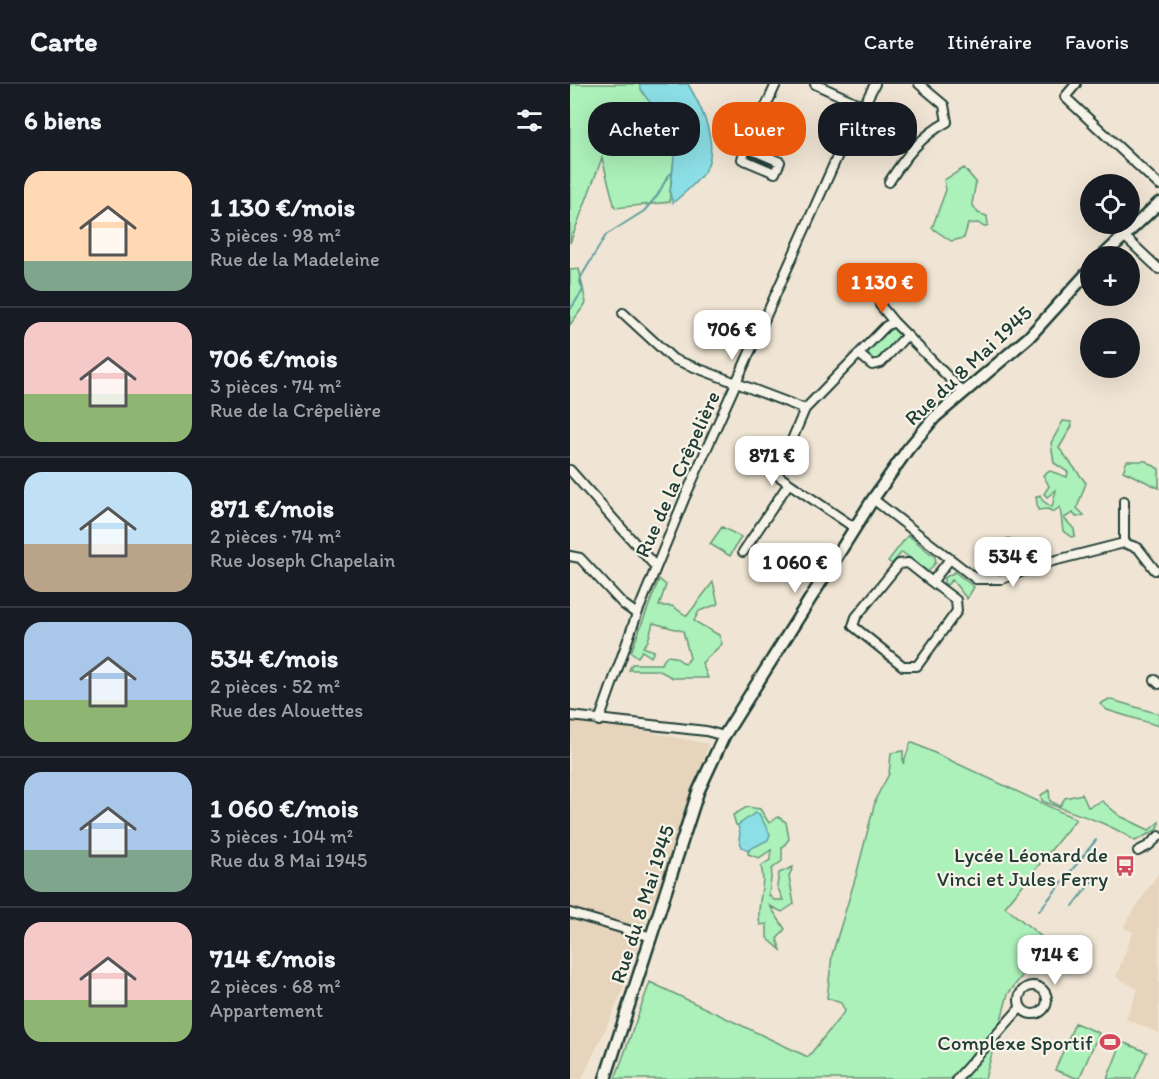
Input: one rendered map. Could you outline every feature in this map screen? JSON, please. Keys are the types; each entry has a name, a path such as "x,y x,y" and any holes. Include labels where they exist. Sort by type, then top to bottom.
{"main road":[{"path":"1113,246 1159,203"},
{"name":"Rue du 8 Mai 1945","path":"605,1079 698,792 722,739 873,499 924,429 963,392 1029,337 1080,281"}],"street":[{"path":"768,102 776,84"},
{"path":"815,84 854,102"},
{"name":"Rue de la Crêpelière","path":"865,102 876,84"},
{"path":"889,182 928,132 947,122 944,105 919,84"},
{"path":"1076,84 1065,97 1159,185"},
{"path":"747,148 780,162 775,173 742,159 747,148"},
{"name":"Rue de la Crêpelière","path":"599,721 655,566 838,156"},
{"path":"1123,235 1159,269"},
{"path":"880,305 963,392"},
{"path":"623,313 673,359 805,409"},
{"path":"855,528 777,475 805,409 886,326 894,322"},
{"path":"859,354 872,365 881,363 907,334"},
{"path":"570,470 655,566"},
{"path":"744,552 789,483"},
{"path":"873,499 976,579 1002,579 1045,563 1124,543 1138,548 1155,570"},
{"path":"1124,501 1124,543"},
{"path":"976,579 1009,544 1045,563"},
{"path":"570,556 580,558 623,604 637,614"},
{"path":"932,582 950,559"},
{"path":"908,563 932,582 956,600 957,611 917,666 903,666 853,626 856,617 899,564 908,563"},
{"path":"570,716 706,731 722,739"},
{"path":"1138,851 1159,836"},
{"path":"570,913 652,937"},
{"path":"957,1079 1021,1007"}],"shaded area":[{"path":"570,716 709,744 618,1002 582,1079 570,1079"},
{"path":"1159,872 1159,1033 1126,1019 1138,989 1116,977 1133,932 1123,927"}],"green space":[{"path":"570,84 639,84 651,102 588,102 588,156 674,156 670,202 615,208 602,158 570,243"},
{"path":"964,168 976,182 972,204 978,213 987,216 988,225 984,227 978,223 968,224 964,238 951,241 932,228 946,190 944,180"},
{"path":"579,269 586,303 570,325 570,270"},
{"path":"895,328 900,337 877,359 872,359 867,351 889,329"},
{"path":"1063,421 1071,422 1072,426 1059,448 1086,483 1077,508 1084,515 1076,517 1073,513 1064,518 1074,529 1075,536 1071,537 1063,531 1060,507 1053,512 1048,509 1038,510 1036,497 1040,495 1043,501 1052,507 1056,490 1047,497 1044,494 1049,486 1043,475 1050,471 1067,477 1068,472 1054,463 1051,443"},
{"path":"1127,461 1146,461 1159,469 1159,488 1123,471"},
{"path":"722,527 741,537 730,556 710,544"},
{"path":"908,535 935,557 936,562 928,572 902,552 892,564 888,561"},
{"path":"1013,551 1024,558 1021,569 1003,575 996,572 995,565 1006,553"},
{"path":"955,572 974,587 967,599 952,580 947,585 944,583 944,578"},
{"path":"659,579 666,585 659,606 672,606 687,616 713,582 718,604 699,611 694,621 719,635 722,644 702,663 708,678 673,678 658,670 629,670 632,664 661,664 667,656 675,657 685,664 690,658 683,631 653,623 648,641 643,647 654,651 651,657 642,651 638,657 631,652"},
{"path":"1109,699 1159,714 1159,726 1107,710 1100,704"},
{"path":"911,742 1076,819 1005,907 1048,942 1008,994 985,1079 615,1079 650,982 808,1057 845,1011 841,1003 827,998 832,955 876,798 889,774 891,753 903,751 903,764"},
{"path":"1049,790 1050,801 1060,806 1065,798 1082,794 1088,807 1102,801 1120,816 1149,830 1159,822 1158,829 1135,841 1102,823 1042,801 1041,795"},
{"path":"747,807 760,809 769,823 778,817 786,822 789,839 782,848 782,861 772,869 769,895 774,900 783,900 777,886 779,873 793,867 789,876 794,904 782,912 770,906 785,929 777,939 781,950 767,938 767,924 760,925 759,918 763,881 761,866 770,860 771,850 759,858 748,854 751,842 745,826 736,825 733,815"},
{"path":"1075,1023 1099,1033 1079,1079 1055,1070"},
{"path":"1122,1042 1147,1052 1135,1079 1107,1079"}],"water":[{"path":"639,84 688,84 698,102 650,102"},
{"path":"700,107 709,134 708,165 697,181 673,203 670,194 674,156 700,156"},
{"path":"755,813 759,814 770,834 768,840 748,850 742,847 738,825"}],"waterway":[{"path":"570,310 583,290 581,277 606,235 644,211 672,173"},
{"path":"1039,911 1096,840"},
{"path":"1073,906 1093,880"}],"place":[{"name":"Lycée Léonard de Vinci et Jules Ferry","path":"1125,866"},
{"name":"Complexe Sportif","path":"1110,1042"}]}
